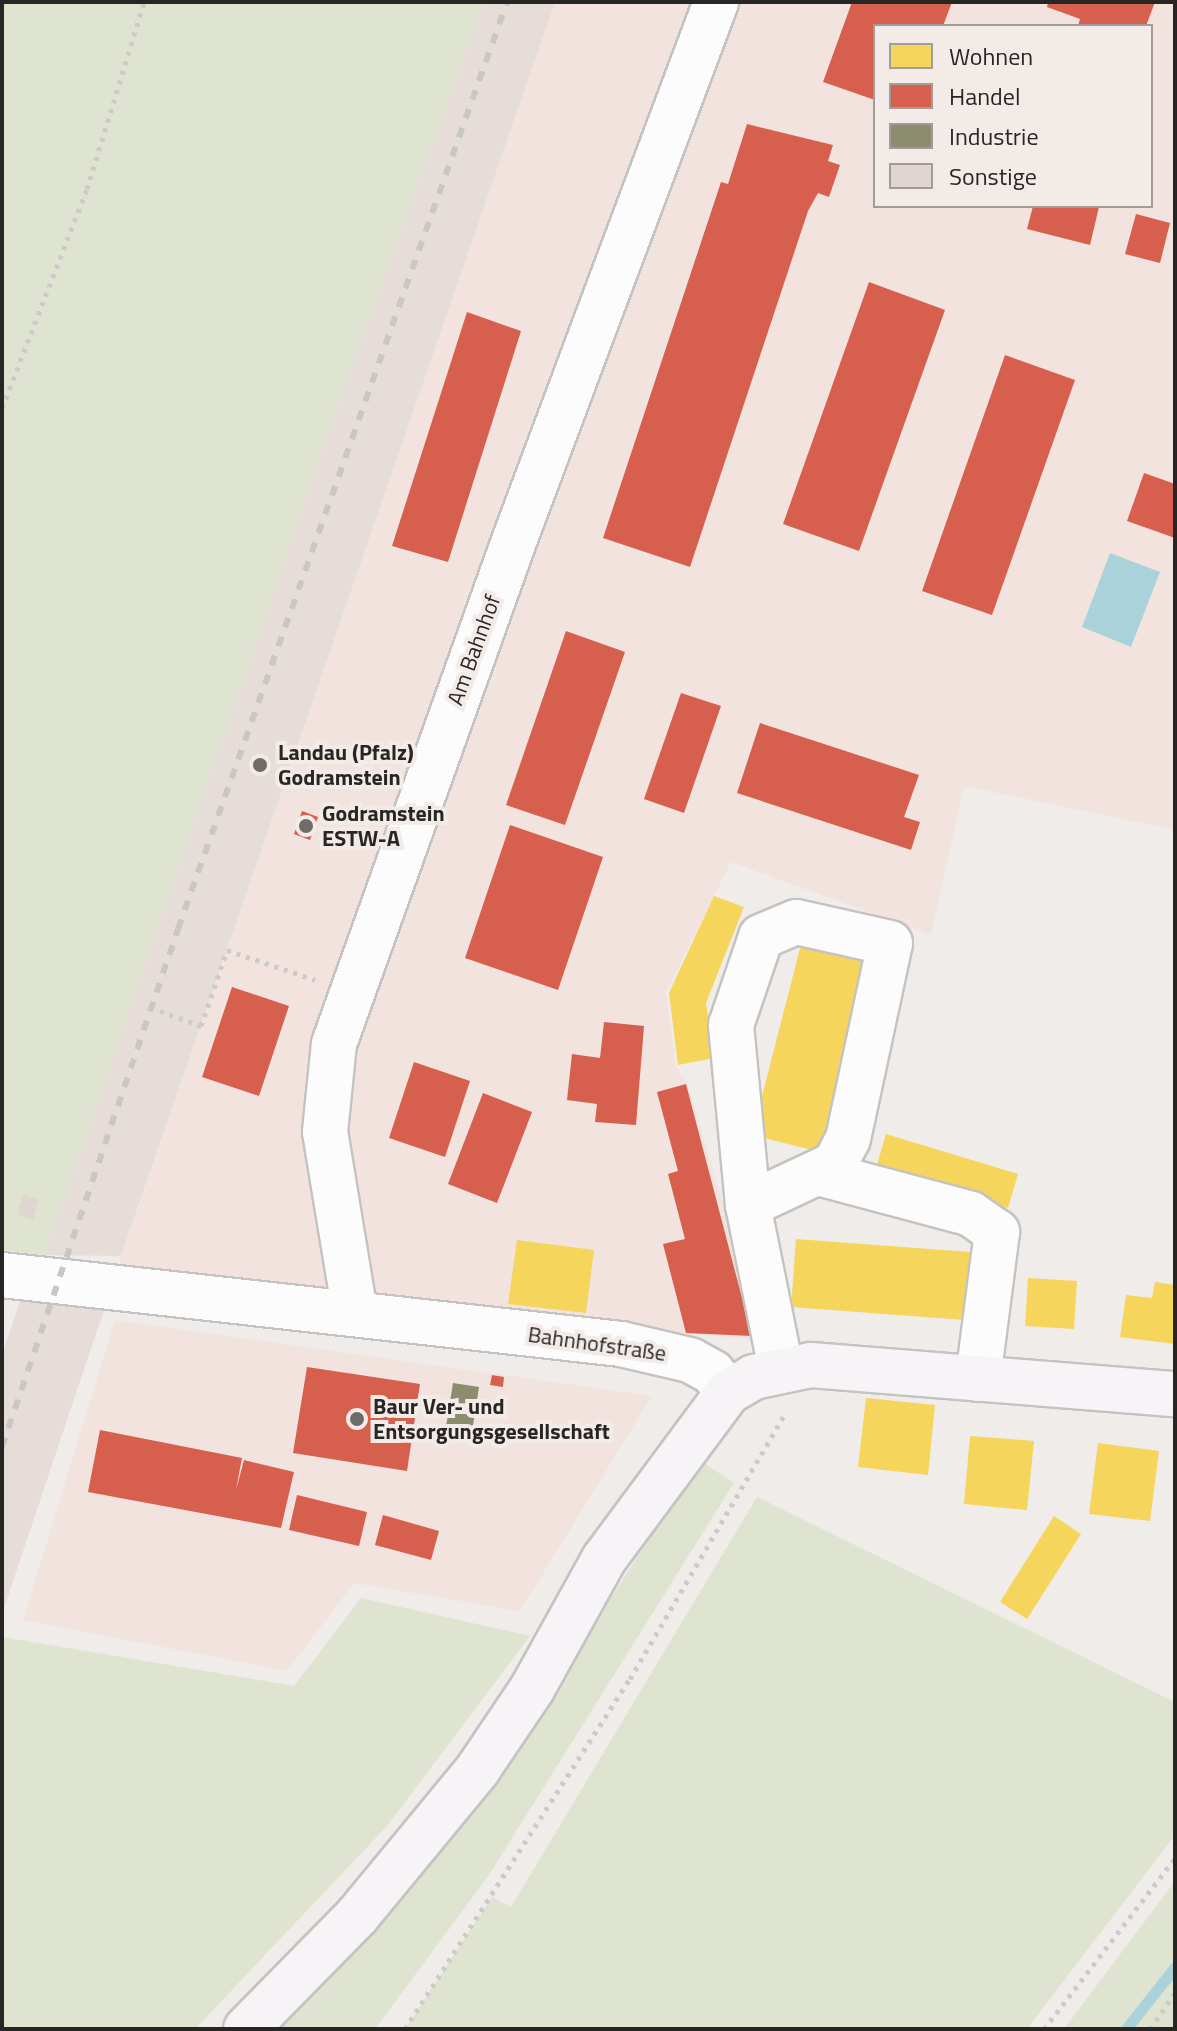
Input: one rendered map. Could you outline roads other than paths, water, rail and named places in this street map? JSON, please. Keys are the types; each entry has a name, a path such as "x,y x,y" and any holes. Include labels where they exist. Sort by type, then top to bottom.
{"main road":[{"path":"246,2029 357,1916 478,1769 532,1689 604,1559 728,1392 796,1367 1175,1394"}],"street":[{"name":"Am Bahnhof","path":"355,1313 325,1132 334,1044 350,992 716,2"},
{"path":"748,1205 822,1174 835,1164 848,1139 890,943 796,922 761,937 731,1025 748,1205 796,1367"},
{"path":"822,1174 971,1214 997,1232 978,1379"},
{"name":"Bahnhofstraße","path":"2,1275 92,1289 355,1313 668,1352 713,1373 728,1392"}],"water":[{"path":"1110,553 1160,572 1131,647 1082,627"}],"waterway":[{"path":"1126,2029 1175,1967"}],"railway":[{"path":"2,1447 178,929 507,2"}],"place":[{"name":"Landau (Pfalz) Godramstein","path":"260,765"},
{"name":"Godramstein ESTW-A","path":"306,826"},
{"name":"Baur Ver- und Entsorgungsgesellschaft","path":"357,1419"}]}
